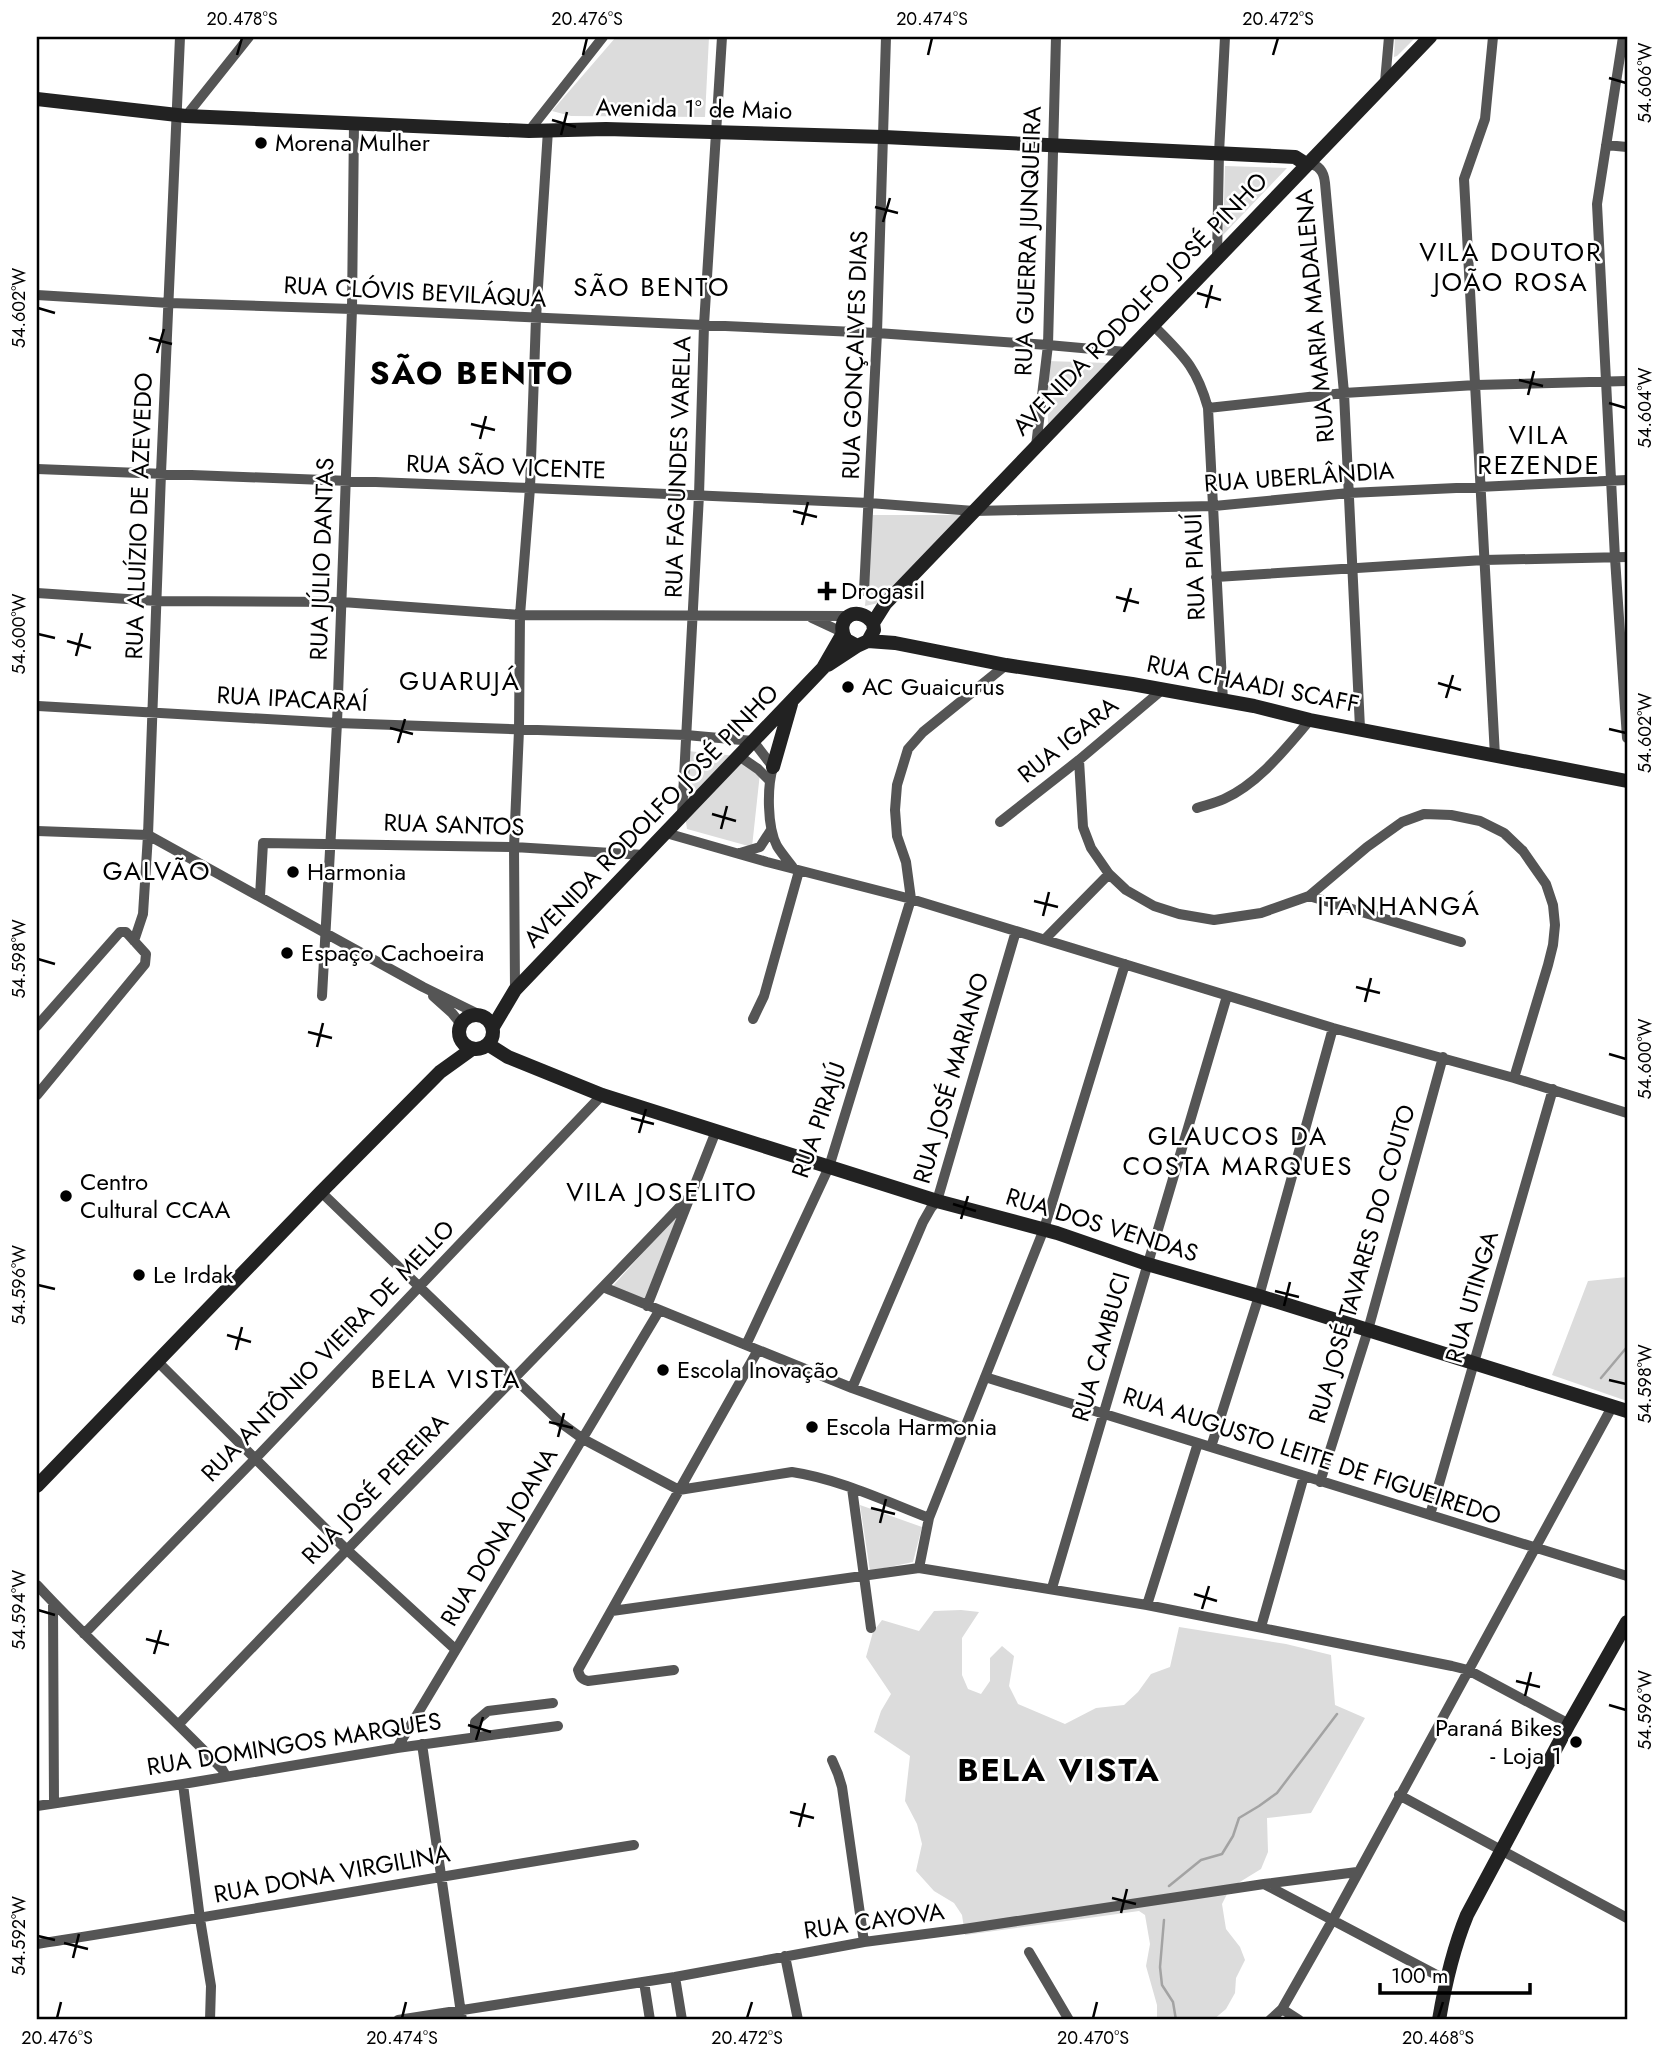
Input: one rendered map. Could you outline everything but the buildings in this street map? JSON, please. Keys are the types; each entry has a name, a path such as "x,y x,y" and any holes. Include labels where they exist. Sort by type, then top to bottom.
{"street":[{"name":"RUA ALUÍZIO DE AZEVEDO","path":"134,941 144,914 160,473 182,116 180,37"},
{"path":"182,116 249,37"},
{"path":"529,131 603,37"},
{"name":"RUA FAGUNDES VARELA","path":"682,815 699,495 704,326 722,37"},
{"name":"RUA GONÇALVES DIAS","path":"864,591 877,333 886,37"},
{"name":"RUA GUERRA JUNQUEIRA","path":"1036,446 1048,345 1056,37"},
{"path":"1217,257 1225,37"},
{"path":"1385,82 1390,37"},
{"name":"AVENIDA RODOLFO JOSÉ PINHO","path":"873,623 884,604 1430,37"},
{"path":"1493,37 1485,119 1464,179 1494,756"},
{"path":"1623,37 1597,204 1627,738"},
{"name":"Avenida 1º de Maio","path":"37,99 182,116 529,131 606,129 884,137 1295,157 1306,164"},
{"name":"RUA JÚLIO DANTAS","path":"322,996 342,601 352,309 354,123"},
{"path":"493,1027 513,993 520,615 530,488 536,318 548,130"},
{"path":"1606,145 1627,147"},
{"name":"RUA MARIA MADALENA","path":"1306,164 1316,165 1324,176 1344,393 1360,728"},
{"name":"RUA CLÓVIS BEVILÁQUA","path":"37,295 877,333 1126,352"},
{"name":"RUA PIAUÍ","path":"1152,324 1189,363 1197,375 1208,408 1223,701"},
{"path":"1208,408 1344,393 1475,385 1627,381"},
{"name":"RUA SÃO VICENTE","path":"37,469 699,495 974,511"},
{"name":"RUA UBERLÂNDIA","path":"974,511 1214,506 1349,494 1627,480"},
{"path":"1216,577 1484,560 1627,557"},
{"path":"37,593 157,601 342,601 520,615 809,617 853,614 867,616 873,623 872,636 863,644 851,644 842,633 809,617"},
{"name":"AVENIDA RODOLFO JOSÉ PINHO","path":"853,614 884,604"},
{"path":"842,633 842,626 853,614"},
{"name":"AVENIDA RODOLFO JOSÉ PINHO","path":"823,668 842,633"},
{"name":"RUA CHAADI SCAFF","path":"863,644 895,643 1006,665 1132,684 1627,781"},
{"name":"AVENIDA RODOLFO JOSÉ PINHO","path":"513,993 823,668 863,644"},
{"path":"911,899 905,862 897,836 895,810 897,785 908,748 923,732 1006,665"},
{"name":"RUA IGARA","path":"1000,822 1162,690"},
{"path":"791,701 771,774 771,830 777,845 797,870"},
{"name":"RUA IPACARAÍ","path":"38,706 337,723 686,734 753,741"},
{"path":"1197,808 1224,799 1242,789 1275,761 1310,720"},
{"path":"753,741 771,774"},
{"path":"739,756 771,774"},
{"path":"1079,760 1083,827 1091,848 1109,874 1126,890 1154,906 1213,920 1261,914 1309,896 1367,847 1402,822 1424,814 1451,815 1480,821 1504,833 1523,850 1546,884 1553,905 1555,925 1548,965 1514,1078"},
{"path":"737,854 760,847 771,830"},
{"path":"37,831 148,835 423,988 488,1019 494,1031 489,1045 472,1049 463,1044 452,1013 423,988"},
{"path":"666,833 911,899 1333,1028 1443,1057 1627,1113"},
{"name":"RUA SANTOS","path":"260,896 263,843 514,847 644,855"},
{"path":"753,1019 764,996 797,870"},
{"path":"1045,939 1109,874"},
{"path":"1309,896 1461,942"},
{"name":"RUA PIRAJÚ","path":"746,1345 829,1167 911,899"},
{"name":"RUA JOSÉ MARIANO","path":"852,1388 923,1222 937,1201 1016,931"},
{"path":"37,1026 120,933 127,932 146,954 145,964 37,1095"},
{"path":"919,1568 929,1518 1044,1229 1125,964"},
{"path":"440,1072 460,1030 470,1016 481,1015 513,993"},
{"name":"RUA CAMBUCI","path":"1052,1588 1227,996"},
{"path":"1211,1447 1259,1296 1333,1028"},
{"name":"RUA DOS VENDAS","path":"489,1045 509,1058 602,1096 937,1201 1044,1229 1147,1264 1259,1296 1627,1411"},
{"path":"37,1486 440,1072 472,1049"},
{"name":"RUA JOSÉ TAVARES DO COUTO","path":"1320,1482 1368,1330 1443,1057"},
{"name":"RUA UTINGA","path":"1430,1515 1553,1089"},
{"name":"RUA ANTÔNIO VIEIRA DE MELLO","path":"84,1634 602,1096"},
{"path":"647,1306 716,1131"},
{"path":"321,1192 561,1423 583,1439 679,1490 792,1472 852,1488 929,1518"},
{"name":"RUA JOSÉ PEREIRA","path":"179,1724 691,1195"},
{"path":"603,1287 852,1388 963,1429"},
{"name":"RUA DONA JOANA","path":"397,1748 659,1311"},
{"path":"674,1670 588,1681 582,1680 579,1670 758,1350"},
{"path":"157,1361 346,1549 455,1649"},
{"name":"RUA AUGUSTO LEITE DE FIGUEIREDO","path":"985,1377 1627,1576"},
{"path":"1270,2020 1282,2009 1332,1921 1612,1407"},
{"path":"1147,1605 1198,1443"},
{"path":"1261,1627 1304,1476"},
{"path":"852,1488 871,1628"},
{"path":"612,1611 919,1568 1147,1605 1452,1665 1468,1670 1569,1724"},
{"path":"37,1585 84,1634 179,1724 226,1776"},
{"path":"53,1602 54,1803"},
{"path":"1439,2020 1456,1942 1467,1915 1569,1724 1623,1639 1627,1622"},
{"path":"475,1737 475,1722 488,1711 553,1703"},
{"name":"RUA DOMINGOS MARQUES","path":"37,1806 422,1744 558,1726"},
{"path":"422,1744 461,2015"},
{"path":"832,1760 842,1787 863,1942"},
{"path":"183,1784 211,1986 210,2020"},
{"path":"1399,1796 1627,1918"},
{"name":"RUA DONA VIRGILINA","path":"37,1944 634,1845"},
{"name":"RUA CAYOVA","path":"398,2020 461,2015 863,1942 1357,1872"},
{"path":"1264,1884 1446,1980"},
{"path":"1028,1952 1069,2020"},
{"path":"785,1956 798,2020"},
{"path":"675,1978 682,2020"},
{"path":"644,1982 650,2020"},
{"path":"1282,2009 1299,2020"}],"shaded area":[{"path":"616,37 709,37 705,117 571,116 552,111"},
{"path":"1395,37 1416,37 1394,57"},
{"path":"1225,166 1287,168 1223,235"},
{"path":"1047,361 1109,363 1048,424"},
{"path":"873,515 961,515 883,602 865,606"},
{"path":"688,751 736,756 760,773 752,847 687,829 684,808"},
{"path":"683,1208 644,1302 612,1287"},
{"path":"1627,1277 1627,1401 1552,1375 1588,1281"},
{"path":"860,1505 922,1527 913,1562 870,1571"},
{"path":"934,1611 979,1612 962,1638 962,1675 968,1689 981,1694 990,1681 990,1658 1002,1646 1014,1656 1009,1686 1018,1704 1065,1724 1096,1708 1124,1705 1151,1674 1170,1667 1179,1627 1286,1644 1331,1655 1335,1705 1365,1718 1311,1813 1267,1818 1268,1852 1261,1869 1230,1888 1222,1904 1226,1929 1240,1947 1245,1960 1236,1978 1235,1993 1226,2009 1213,2020 1157,2020 1157,2005 1146,1966 1150,1944 1145,1915 1139,1911 965,1935 962,1915 954,1903 934,1891 916,1871 922,1844 917,1824 905,1801 910,1756 874,1732 881,1711 891,1694 866,1657 873,1632 882,1620 919,1631"}],"waterway":[{"path":"1601,1378 1627,1347"},
{"path":"1169,1886 1201,1860 1222,1854 1233,1836 1239,1818 1277,1793 1337,1714"},
{"path":"1164,1920 1160,1967 1162,1985 1173,2002 1176,2020"}],"place":[{"name":"Morena Mulher","path":"261,143"},
{"name":"Drogasil","path":"827,591"},
{"name":"AC Guaicurus","path":"848,687"},
{"name":"Harmonia","path":"293,872"},
{"name":"Espaço Cachoeira","path":"287,953"},
{"name":"Centro Cultural CCAA","path":"66,1196"},
{"name":"Le Irdak","path":"139,1275"},
{"name":"Escola Inovação","path":"663,1370"},
{"name":"Escola Harmonia","path":"812,1427"},
{"name":"Paraná Bikes - Loja 1","path":"1576,1742"}],"district":[{"name":"VILA DOUTOR JOÃO ROSA","path":"1511,267"},
{"name":"SÃO BENTO","path":"652,287"},
{"name":"SÃO BENTO","path":"472,373"},
{"name":"VILA REZENDE","path":"1539,450"},
{"name":"GUARUJÁ","path":"460,681"},
{"name":"GALVÃO","path":"157,871"},
{"name":"ITANHANGÁ","path":"1399,906"},
{"name":"GLAUCOS DA COSTA MARQUES","path":"1238,1151"},
{"name":"VILA JOSELITO","path":"662,1192"},
{"name":"BELA VISTA","path":"446,1379"},
{"name":"BELA VISTA","path":"1059,1770"}]}
